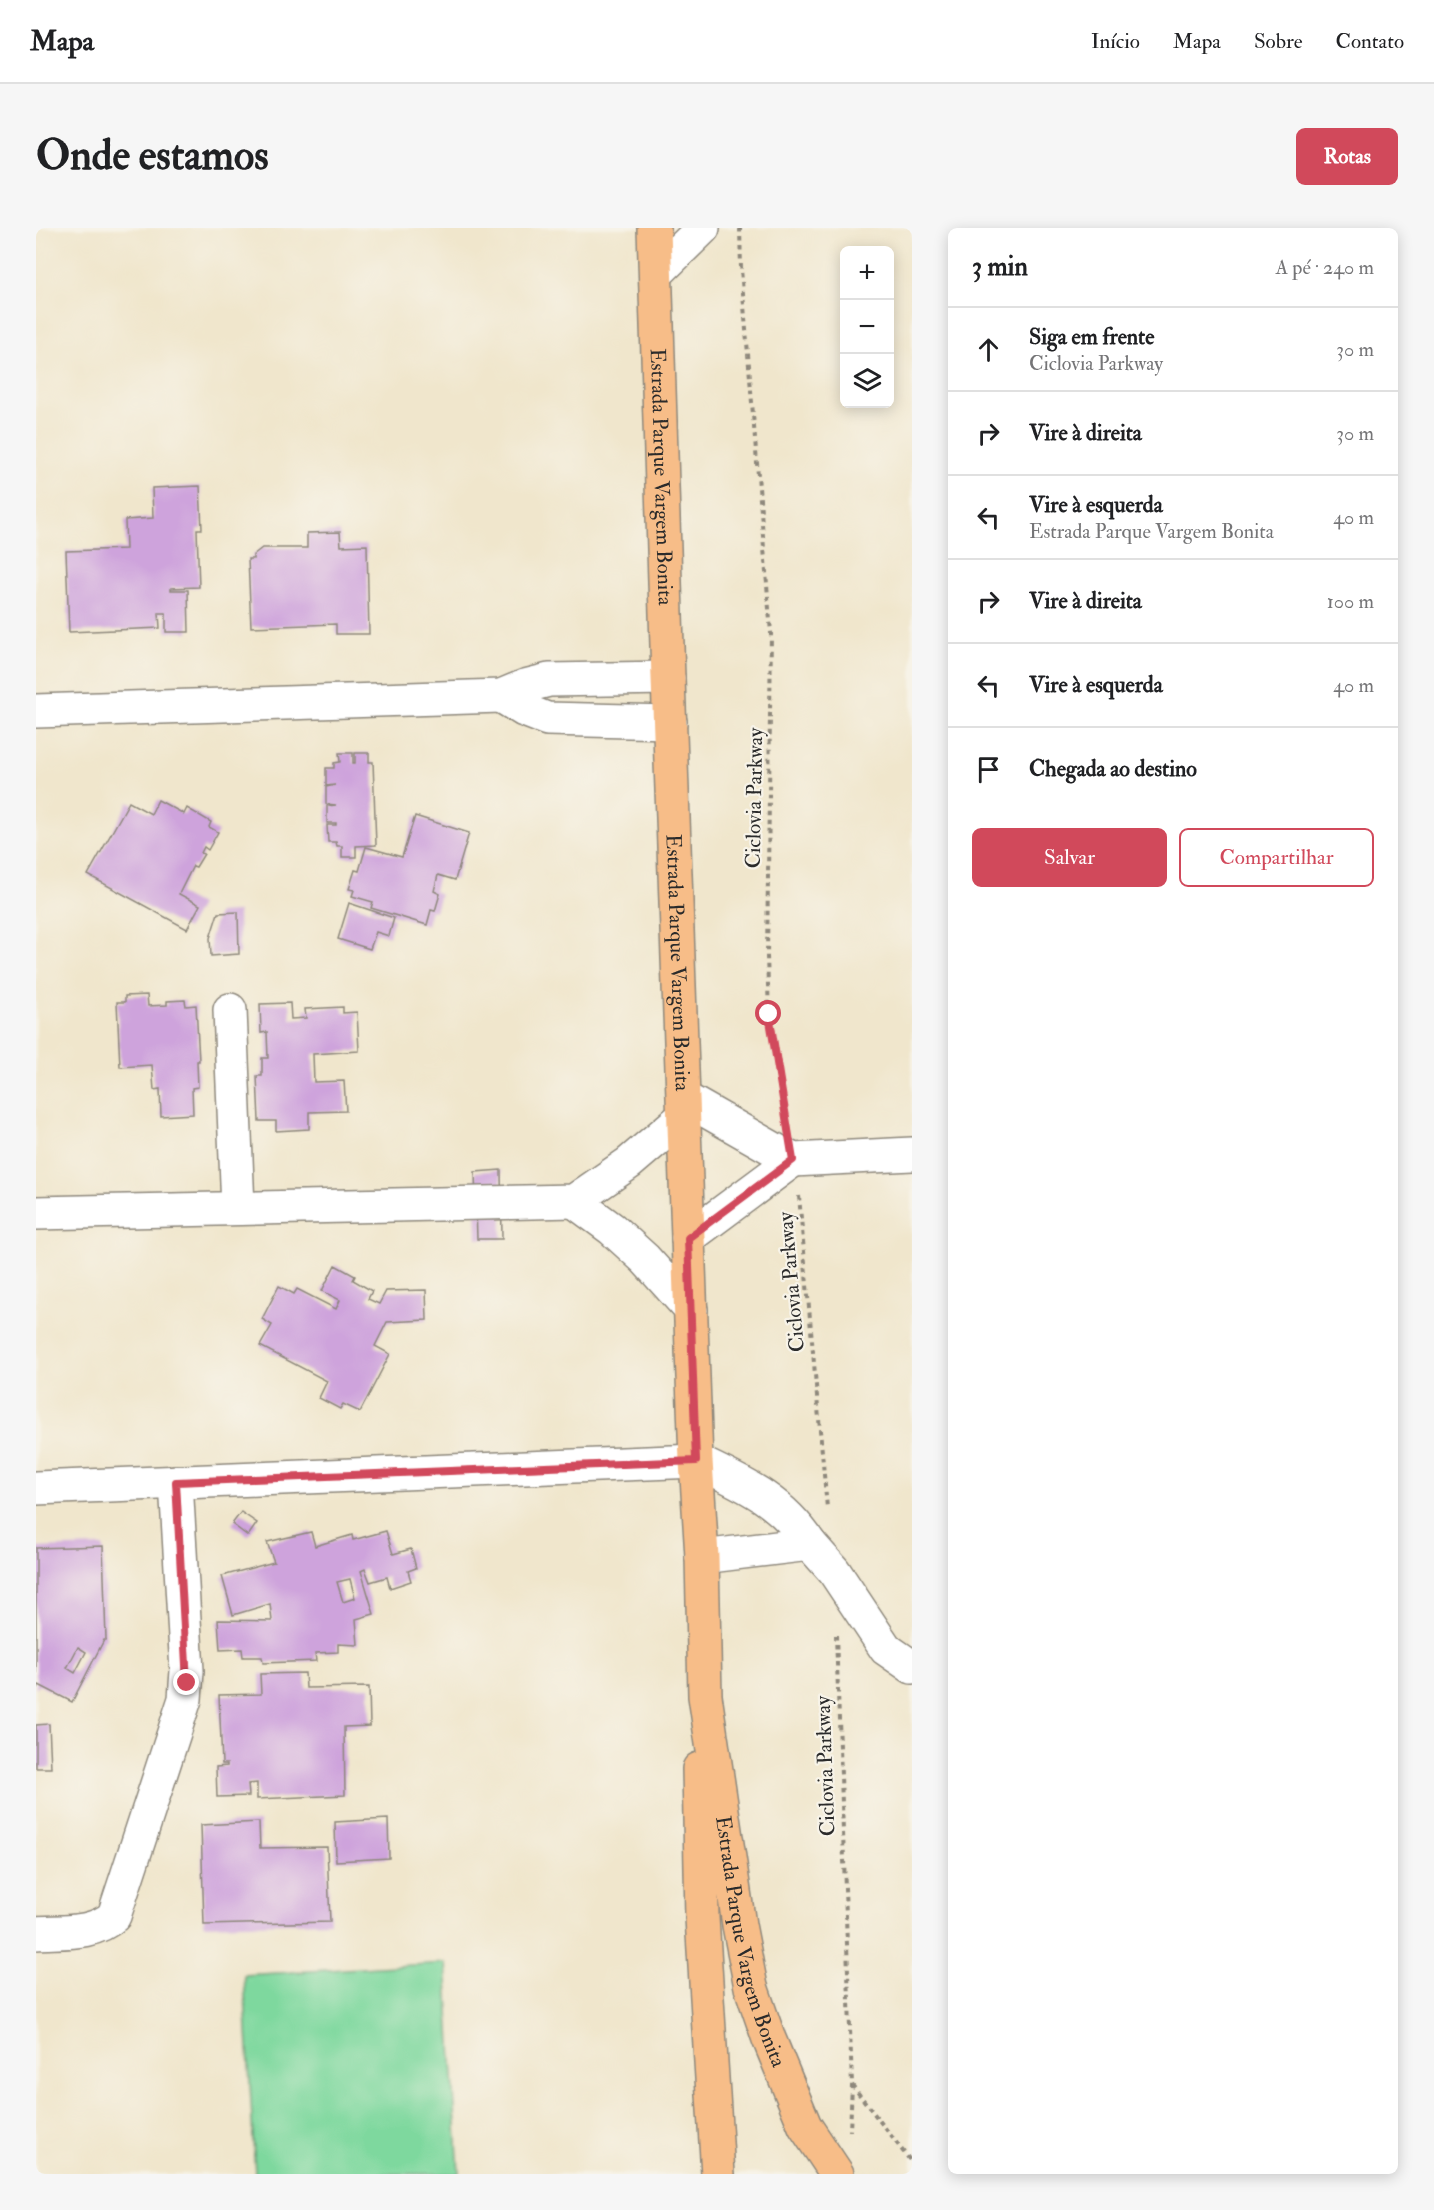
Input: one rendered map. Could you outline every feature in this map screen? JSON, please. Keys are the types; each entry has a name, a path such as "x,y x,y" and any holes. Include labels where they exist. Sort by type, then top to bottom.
{"main road":[{"name":"Estrada Parque Vargem Bonita","path":"654,228 696,1461 702,1557 705,1696 739,1925 752,1987 769,2039 805,2126 837,2174"},
{"name":"Estrada Parque Vargem Bonita","path":"705,1696 699,1737 701,1882 718,2174"}],"street":[{"path":"657,273 703,228"},
{"path":"36,711 501,696 525,686 549,680 668,678"},
{"path":"501,696 524,710 547,719 670,722"},
{"path":"230,1010 238,1208"},
{"path":"36,1213 574,1201 629,1163 684,1107 793,1160 912,1154"},
{"path":"688,1238 793,1160"},
{"path":"574,1201 612,1229 645,1259 691,1310"},
{"path":"36,1488 696,1461 749,1486 773,1503 800,1528 810,1544 834,1571 886,1649 912,1667"},
{"path":"36,1933 85,1930 106,1923 114,1916 185,1699 187,1671 176,1482"},
{"path":"702,1557 810,1544"}],"path":[{"name":"Ciclovia Parkway","path":"740,228 741,269 771,633 767,956 769,1014 798,1193 828,1515"},
{"name":"Ciclovia Parkway","path":"836,1631 852,2085 850,2140"},
{"path":"852,2085 912,2163"}],"green space":[{"path":"446,1963 459,2174 255,2174 244,1975"}],"building":[{"path":"200,486 202,529 197,529 199,587 171,588 171,590 188,590 189,632 166,632 166,613 159,613 160,628 69,632 66,551 126,549 125,520 153,518 152,488"},
{"path":"340,532 341,546 367,545 369,634 336,634 336,624 251,627 248,559 253,559 253,555 262,548 307,548 307,533"},
{"path":"339,753 353,753 353,763 355,763 355,753 369,753 369,762 373,762 376,845 356,846 356,857 342,857 342,846 337,846 336,842 328,842 327,825 336,825 336,823 327,823 327,806 336,805 326,804 326,787 335,785 326,786 326,768 334,768 334,763 340,762"},
{"path":"158,800 184,814 187,808 211,822 209,827 218,832 208,850 204,847 201,853 204,854 196,867 193,866 179,894 200,905 187,929 88,875 129,802 151,814"},
{"path":"415,816 469,833 455,880 438,875 434,891 440,894 435,911 431,910 427,925 371,908 373,902 352,896 354,890 349,889 355,870 359,871 366,847 402,857"},
{"path":"349,903 394,918 389,936 376,932 370,949 338,939"},
{"path":"238,912 239,954 211,956 210,938 218,913"},
{"path":"147,995 148,1006 167,1005 167,1001 185,1000 186,1006 196,1005 199,1061 197,1061 198,1087 192,1088 193,1114 161,1116 160,1089 154,1090 152,1065 120,1067 117,1002 125,1002 125,996"},
{"path":"290,1003 291,1019 306,1018 305,1009 343,1007 343,1013 357,1012 359,1051 313,1054 314,1082 344,1081 346,1111 309,1112 309,1129 276,1131 276,1121 259,1121 257,1076 262,1076 262,1058 268,1058 267,1032 261,1033 260,1004"},
{"path":"501,1170 502,1239 477,1239 475,1172"},
{"path":"335,1265 355,1276 353,1280 372,1291 368,1299 379,1304 386,1291 426,1290 427,1320 387,1322 375,1346 390,1354 360,1412 343,1404 340,1409 319,1398 327,1381 260,1346 272,1325 262,1319 279,1286 294,1294 297,1289 336,1309 340,1300 322,1291"},
{"path":"241,1512 257,1523 248,1536 232,1524"},
{"path":"386,1531 393,1554 411,1549 416,1568 408,1571 411,1581 390,1588 387,1577 370,1582 365,1569 361,1571 374,1614 356,1619 358,1645 338,1644 338,1652 315,1653 316,1661 263,1663 262,1657 243,1657 242,1649 220,1650 218,1620 272,1621 270,1604 233,1615 222,1576 274,1562 267,1542 311,1532 315,1546 352,1535 353,1540","holes":["350,1579 355,1598 343,1602 337,1582"]},
{"path":"103,1546 106,1640 72,1702 39,1685 36,1689 36,1548","holes":["78,1647 86,1652 75,1673 67,1668"]},
{"path":"305,1673 306,1688 369,1687 370,1726 344,1727 345,1795 257,1799 257,1783 248,1784 249,1796 217,1797 216,1767 227,1766 227,1764 222,1764 219,1695 261,1694 260,1674"},
{"path":"49,1724 51,1768 36,1768 36,1725"},
{"path":"388,1819 389,1858 336,1861 335,1822"},
{"path":"259,1822 260,1848 327,1847 330,1922 204,1925 201,1825"}],"route":[{"path":"187,1683 176,1482 696,1461 688,1238 793,1160 769,1014"}]}
